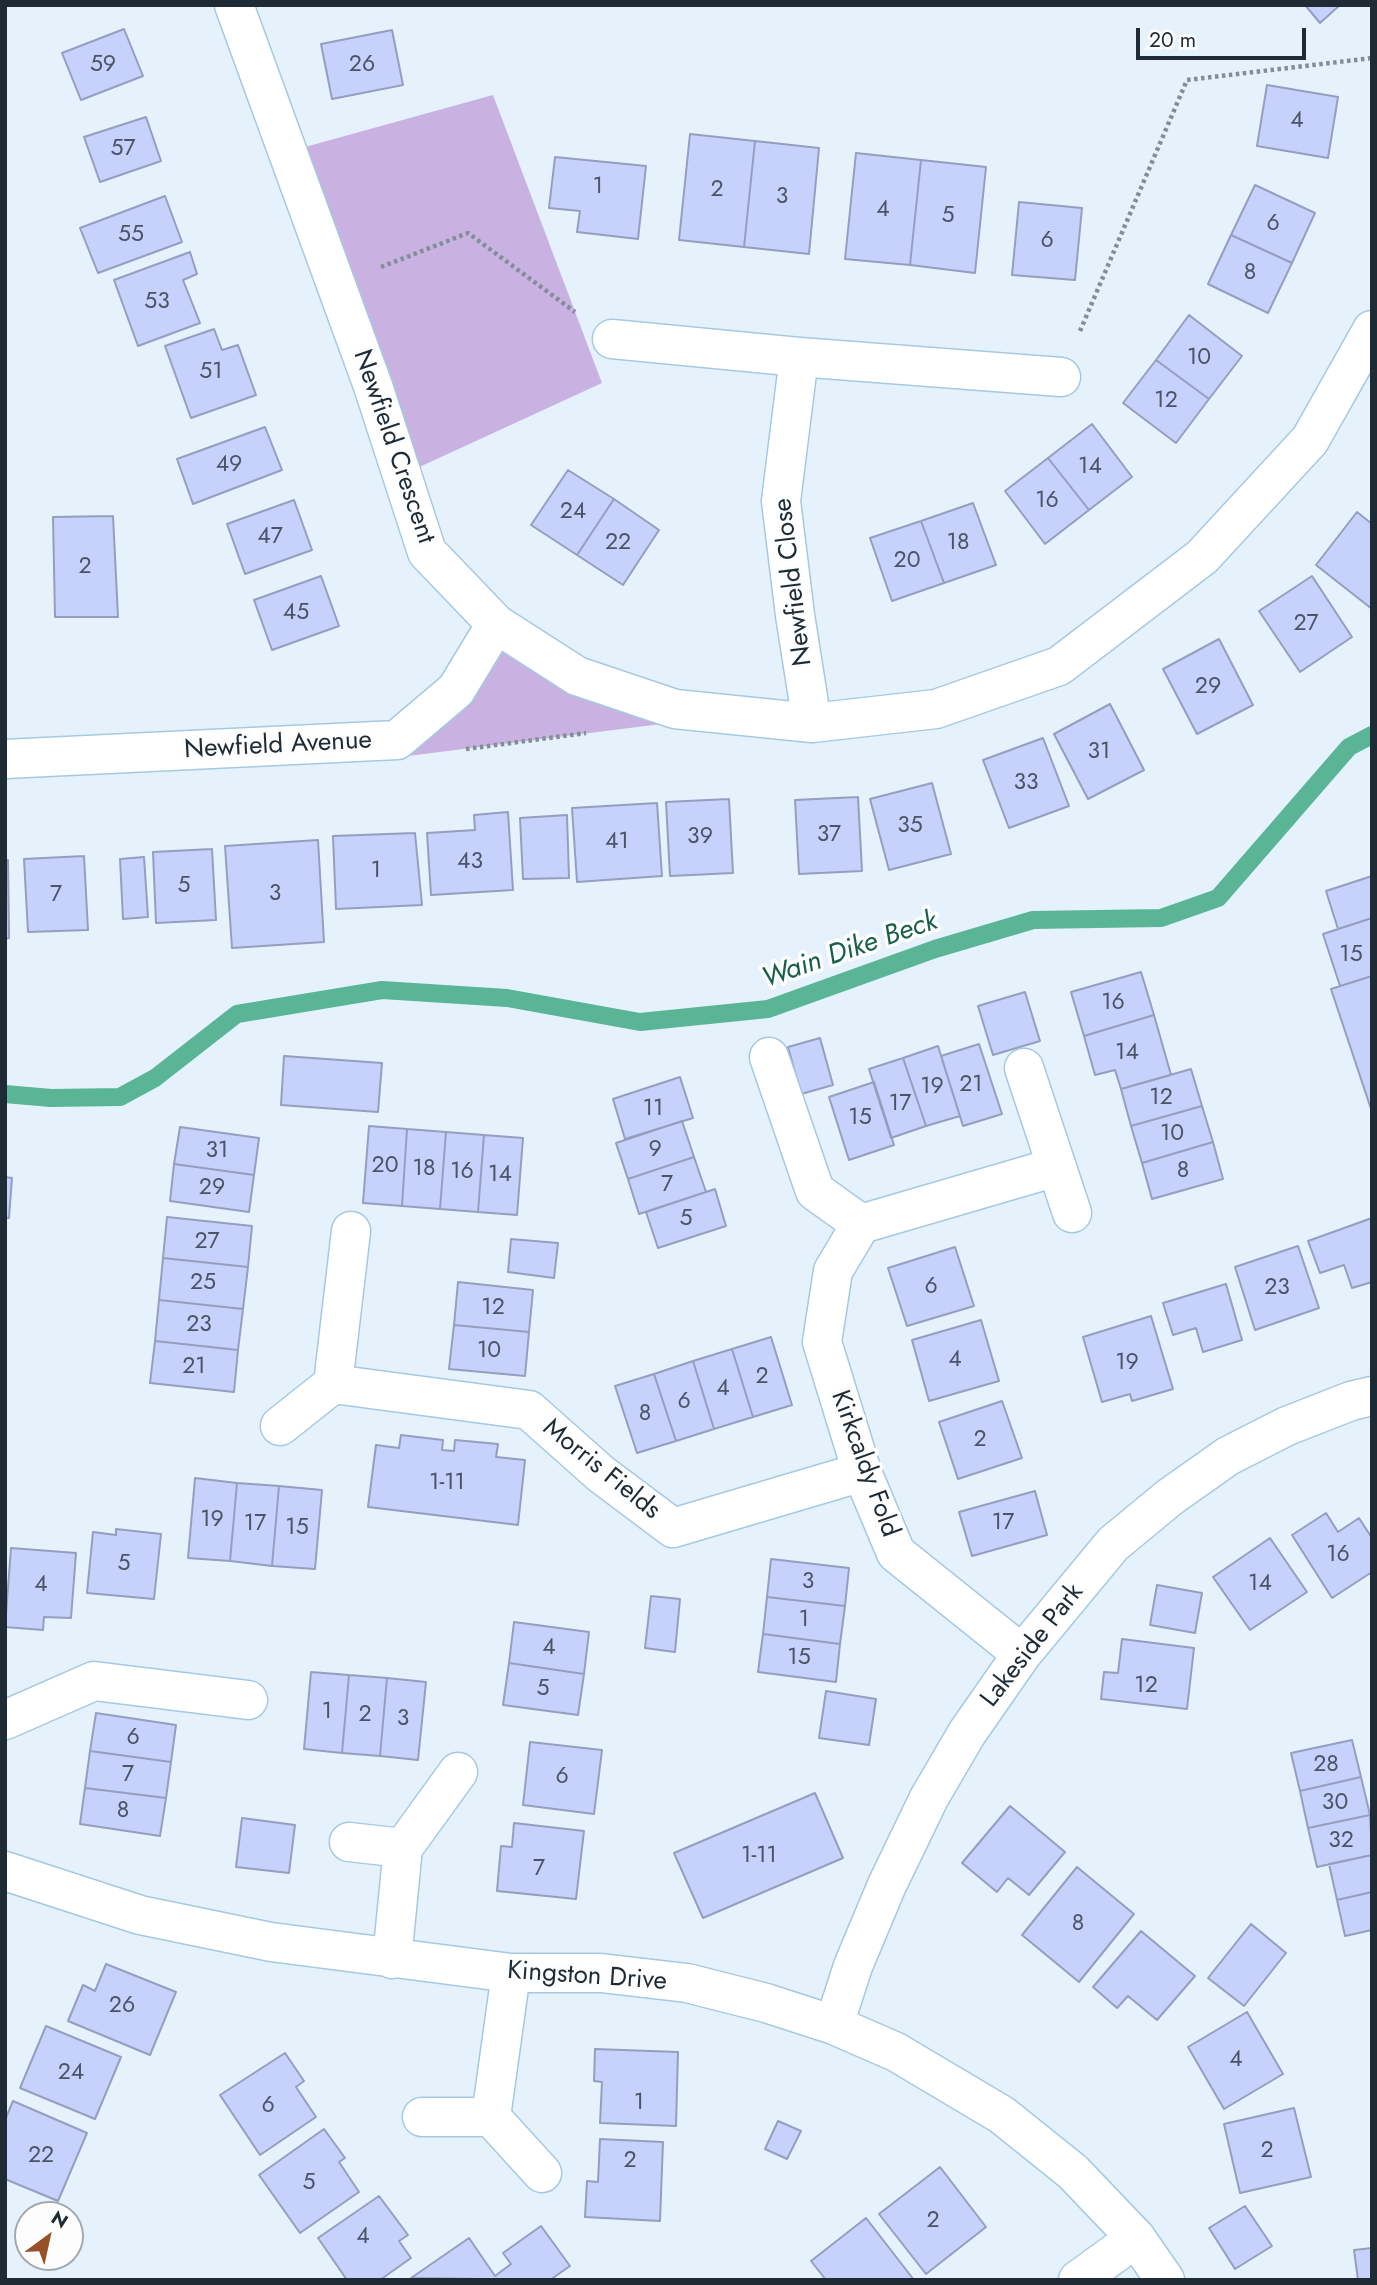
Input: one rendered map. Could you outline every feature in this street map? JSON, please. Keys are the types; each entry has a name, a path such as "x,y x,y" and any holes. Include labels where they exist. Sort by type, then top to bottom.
{"street":[{"name":"Newfield Crescent","path":"234,5 373,386 427,552 496,624 576,676 675,709 812,723 936,709 1059,666 1202,556 1310,440 1372,330"},
{"path":"612,339 799,357 1061,377"},
{"name":"Newfield Close","path":"799,357 781,501 812,723"},
{"name":"Newfield Avenue","path":"5,759 397,740 456,690 496,624"},
{"path":"769,1057 815,1191 861,1224 1056,1167"},
{"path":"1024,1068 1072,1213"},
{"name":"Kirkcaldy Fold","path":"861,1224 833,1271 822,1342 862,1472 896,1553 1022,1654"},
{"path":"280,1426 333,1384 351,1231"},
{"name":"Morris Fields","path":"333,1384 529,1410 601,1474 673,1528 862,1472"},
{"name":"Lakeside Park","path":"834,2025 853,1966 929,1798 967,1733 1022,1654 1113,1544 1170,1497 1228,1456 1287,1426 1351,1401 1372,1396"},
{"path":"5,1720 94,1681 248,1700"},
{"path":"392,1959 402,1848 458,1772"},
{"path":"349,1842 402,1848"},
{"name":"Kingston Drive","path":"5,1871 140,1915 271,1942 511,1973 601,1973 687,1983 766,2003 834,2025 896,2052 1002,2115 1073,2172 1136,2238 1165,2280"},
{"path":"491,2117 511,1973"},
{"path":"422,2117 491,2117 542,2173"},
{"path":"1078,2280 1136,2238"}],"path":[{"path":"1061,377 1187,80 1372,58"},
{"path":"335,285 468,233 612,339"},
{"path":"397,740 408,756 594,732"}],"shaded area":[{"path":"493,95 602,383 402,475 287,152"},
{"path":"496,624 661,724 408,756 397,740"}],"building":[{"path":"1305,5 1340,5 1320,23"},
{"path":"124,29 143,76 81,100 62,53"},
{"path":"392,30 403,85 332,99 321,44"},
{"path":"1267,85 1338,97 1328,158 1257,146"},
{"path":"146,117 161,161 100,182 84,137"},
{"path":"690,134 755,141 744,247 679,240"},
{"path":"755,141 819,148 809,254 744,247"},
{"path":"856,153 921,160 910,265 845,259"},
{"path":"555,157 646,166 638,239 577,232 580,211 549,208"},
{"path":"921,160 986,167 975,273 910,265"},
{"path":"1255,185 1315,213 1292,263 1231,235"},
{"path":"165,196 182,242 98,273 80,228"},
{"path":"1019,202 1082,208 1075,280 1012,275"},
{"path":"1231,235 1292,263 1268,313 1208,284"},
{"path":"190,252 197,274 183,280 200,323 138,346 114,280"},
{"path":"1189,315 1242,356 1209,399 1156,360"},
{"path":"214,329 222,350 238,345 256,395 191,418 165,346"},
{"path":"1156,360 1209,399 1176,443 1123,403"},
{"path":"1092,424 1132,477 1089,510 1048,458"},
{"path":"265,427 282,470 193,504 177,459"},
{"path":"1048,458 1089,510 1045,544 1005,491"},
{"path":"568,470 614,499 577,555 531,525"},
{"path":"614,499 659,530 623,585 577,555"},
{"path":"294,500 312,550 245,574 227,524"},
{"path":"973,503 996,565 944,583 921,521"},
{"path":"1357,512 1372,524 1372,609 1316,565"},
{"path":"113,516 118,617 55,617 53,517"},
{"path":"921,521 944,583 892,601 870,538"},
{"path":"321,576 339,626 272,650 254,600"},
{"path":"1312,576 1352,637 1300,672 1259,611"},
{"path":"1219,639 1253,705 1197,734 1163,669"},
{"path":"1110,704 1144,770 1088,799 1054,734"},
{"path":"1043,738 1069,806 1009,828 983,760"},
{"path":"932,783 951,854 889,870 870,799"},
{"path":"858,797 862,871 799,874 795,800"},
{"path":"729,799 733,873 670,876 666,802"},
{"path":"657,803 662,876 577,882 572,808"},
{"path":"508,812 513,890 431,895 427,833 475,830 474,815"},
{"path":"567,815 569,878 523,879 520,818"},
{"path":"415,833 422,905 336,909 333,836"},
{"path":"318,840 324,942 232,948 225,846"},
{"path":"212,849 216,920 156,923 153,852"},
{"path":"84,856 88,930 28,932 24,859"},
{"path":"144,857 148,917 123,919 120,859"},
{"path":"5,860 8,860 9,938 5,939"},
{"path":"1372,876 1372,918 1338,929 1326,891"},
{"path":"1372,918 1372,976 1340,986 1323,934"},
{"path":"1141,972 1154,1015 1084,1036 1071,992"},
{"path":"1372,976 1372,1112 1331,989"},
{"path":"1025,992 1040,1041 993,1055 978,1006"},
{"path":"1154,1015 1171,1075 1121,1089 1115,1070 1095,1075 1084,1036"},
{"path":"820,1038 833,1085 801,1094 788,1047"},
{"path":"979,1044 1002,1114 963,1126 941,1056"},
{"path":"938,1046 960,1116 926,1126 903,1058"},
{"path":"284,1056 382,1063 378,1112 281,1105"},
{"path":"903,1058 926,1126 891,1138 869,1069"},
{"path":"1191,1069 1202,1106 1131,1126 1121,1089"},
{"path":"680,1077 693,1118 625,1139 613,1099"},
{"path":"874,1082 894,1145 849,1160 829,1097"},
{"path":"1202,1106 1213,1142 1142,1163 1131,1126"},
{"path":"682,1121 694,1157 628,1179 616,1143"},
{"path":"369,1126 407,1129 402,1206 363,1203"},
{"path":"180,1127 259,1138 254,1175 174,1164"},
{"path":"407,1129 446,1132 440,1209 402,1206"},
{"path":"446,1132 484,1135 478,1212 440,1209"},
{"path":"484,1135 523,1138 517,1215 478,1212"},
{"path":"1213,1142 1223,1179 1152,1199 1142,1163"},
{"path":"694,1157 706,1192 639,1214 628,1179"},
{"path":"174,1164 254,1175 249,1212 170,1201"},
{"path":"5,1177 12,1178 9,1218 5,1218"},
{"path":"715,1189 726,1226 658,1248 646,1212"},
{"path":"167,1217 252,1226 248,1267 163,1258"},
{"path":"1372,1218 1372,1282 1352,1288 1344,1265 1320,1273 1308,1241"},
{"path":"511,1239 558,1243 554,1278 508,1272"},
{"path":"1298,1246 1319,1308 1255,1330 1235,1267"},
{"path":"955,1247 974,1306 907,1326 888,1268"},
{"path":"163,1258 248,1267 243,1309 159,1300"},
{"path":"458,1282 533,1290 529,1332 454,1325"},
{"path":"1226,1284 1242,1340 1203,1352 1196,1328 1173,1335 1163,1303"},
{"path":"159,1300 243,1309 238,1350 155,1341"},
{"path":"1151,1316 1173,1389 1132,1401 1130,1394 1102,1402 1083,1337"},
{"path":"981,1320 999,1381 929,1401 912,1340"},
{"path":"454,1325 529,1332 525,1376 449,1369"},
{"path":"771,1337 792,1405 753,1417 732,1349"},
{"path":"155,1341 238,1350 234,1392 150,1383"},
{"path":"732,1349 753,1417 714,1429 693,1361"},
{"path":"693,1361 714,1429 676,1441 654,1374"},
{"path":"654,1374 676,1441 637,1453 615,1386"},
{"path":"1002,1401 1022,1458 958,1479 939,1422"},
{"path":"401,1435 443,1440 442,1450 454,1451 455,1440 498,1444 496,1457 525,1460 518,1525 368,1507 376,1445 399,1448"},
{"path":"195,1478 237,1483 230,1561 188,1558"},
{"path":"237,1483 279,1486 272,1566 230,1561"},
{"path":"279,1486 322,1490 315,1569 272,1566"},
{"path":"1035,1491 1047,1535 972,1556 959,1512"},
{"path":"1326,1513 1338,1532 1359,1518 1372,1538 1372,1572 1332,1598 1292,1535"},
{"path":"116,1529 161,1534 154,1599 87,1593 93,1532 116,1535"},
{"path":"1270,1538 1307,1592 1250,1630 1213,1577"},
{"path":"11,1548 76,1553 71,1618 44,1617 43,1630 5,1627"},
{"path":"771,1559 849,1568 845,1606 767,1597"},
{"path":"1157,1585 1202,1593 1195,1633 1150,1625"},
{"path":"651,1596 680,1599 675,1652 645,1648"},
{"path":"767,1597 845,1606 840,1644 763,1634"},
{"path":"514,1622 589,1632 584,1674 509,1663"},
{"path":"763,1634 840,1644 836,1682 758,1672"},
{"path":"1122,1639 1194,1648 1187,1709 1101,1699 1104,1672 1118,1673"},
{"path":"509,1663 584,1674 578,1715 503,1705"},
{"path":"311,1672 349,1675 342,1753 304,1749"},
{"path":"349,1675 387,1678 380,1756 342,1753"},
{"path":"387,1678 426,1682 418,1760 380,1756"},
{"path":"826,1691 876,1699 869,1745 819,1738"},
{"path":"96,1713 176,1725 171,1762 90,1751"},
{"path":"1352,1740 1361,1777 1300,1791 1291,1753"},
{"path":"530,1742 602,1750 594,1814 523,1805"},
{"path":"90,1751 171,1762 166,1798 85,1788"},
{"path":"1361,1777 1370,1815 1308,1828 1300,1791"},
{"path":"85,1788 166,1798 160,1836 80,1824"},
{"path":"815,1793 843,1858 703,1918 674,1853"},
{"path":"1010,1806 1065,1852 1029,1895 1008,1878 997,1892 962,1863"},
{"path":"1370,1815 1372,1855 1317,1867 1308,1828"},
{"path":"242,1818 295,1825 289,1873 236,1867"},
{"path":"514,1823 584,1831 576,1899 497,1891 501,1846 512,1847"},
{"path":"1372,1855 1372,1892 1337,1900 1329,1864"},
{"path":"1077,1867 1134,1914 1079,1982 1022,1935"},
{"path":"1372,1892 1372,1930 1345,1936 1337,1900"},
{"path":"1251,1924 1286,1953 1244,2006 1208,1978"},
{"path":"1141,1931 1195,1976 1157,2020 1128,1996 1117,2008 1093,1987"},
{"path":"106,1964 176,1992 150,2055 68,2021 83,1985 95,1991"},
{"path":"1247,2012 1283,2074 1224,2109 1188,2047"},
{"path":"46,2026 121,2057 95,2119 20,2088"},
{"path":"595,2049 678,2052 676,2126 600,2123 602,2082 594,2081"},
{"path":"285,2053 304,2081 296,2087 316,2117 260,2155 220,2095"},
{"path":"13,2101 87,2133 58,2201 5,2179 5,2120"},
{"path":"1294,2108 1311,2177 1240,2193 1224,2124"},
{"path":"778,2121 801,2131 787,2159 765,2149"},
{"path":"324,2129 345,2158 339,2162 359,2192 300,2233 259,2175"},
{"path":"600,2139 663,2142 660,2221 585,2217 587,2181 598,2182"},
{"path":"940,2167 986,2227 926,2274 879,2214"},
{"path":"379,2196 408,2235 399,2241 411,2258 380,2280 347,2280 318,2238"},
{"path":"1245,2206 1272,2246 1235,2269 1209,2228"},
{"path":"866,2218 914,2280 826,2280 811,2261"},
{"path":"541,2226 570,2266 550,2280 411,2278 469,2238 495,2276 511,2264 503,2253"},
{"path":"1372,2248 1372,2280 1358,2280 1354,2250"}],"waterway":[{"name":"Wain Dike Beck","path":"5,1094 51,1098 120,1097 155,1078 237,1014 382,990 507,998 640,1022 768,1009 935,949 1033,920 1161,918 1218,898 1349,747 1372,735"}]}
